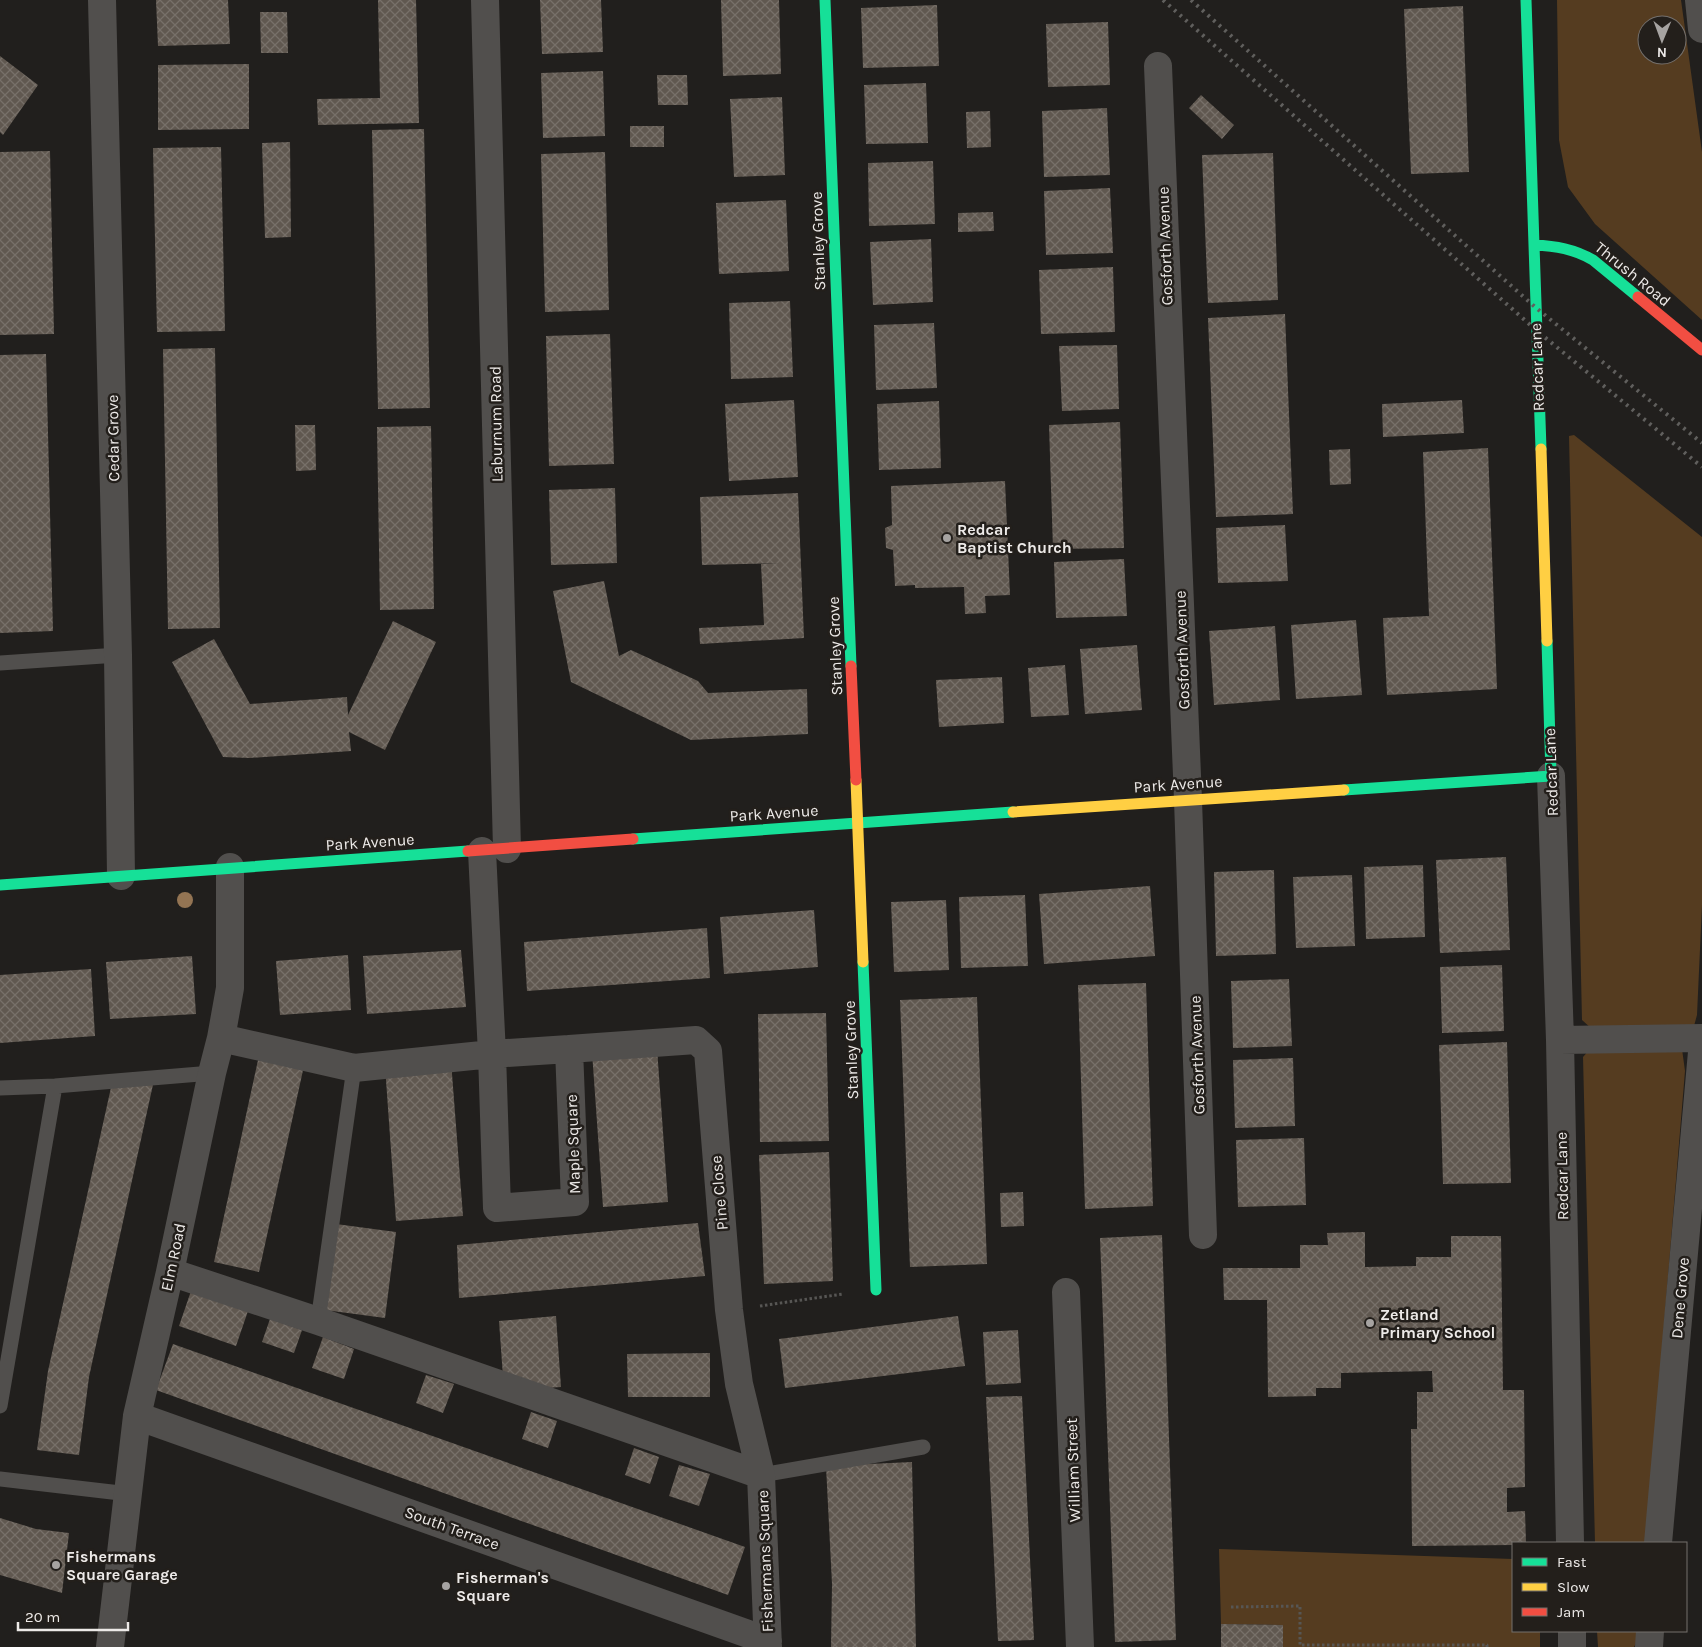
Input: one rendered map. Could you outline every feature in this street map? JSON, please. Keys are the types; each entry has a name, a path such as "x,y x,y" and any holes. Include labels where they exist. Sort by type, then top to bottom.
{"main road":[{"name":"Stanley Grove","path":"825,0 876,1290"},
{"name":"Redcar Lane","path":"1526,0 1551,776"},
{"name":"Thrush Road","path":"1534,245 1559,246 1577,250 1585,255 1702,350"},
{"name":"Park Avenue","path":"0,885 230,867 1551,776"}],"street":[{"name":"Cedar Grove","path":"102,0 118,655 121,876"},
{"name":"Laburnum Road","path":"485,0 495,850"},
{"path":"1699,0 1702,29"},
{"name":"Gosforth Avenue","path":"1158,66 1188,800 1203,1235"},
{"name":"Redcar Lane","path":"1551,776 1560,1040 1570,1542"},
{"name":"Maple Square","path":"495,850 492,1054 497,1208 575,1202 569,1049"},
{"name":"Elm Road","path":"110,1647 137,1416 221,1038 230,988 230,867"},
{"path":"221,1038 354,1068 492,1054 569,1049"},
{"path":"1560,1040 1702,1038"},
{"name":"Pine Close","path":"569,1049 696,1040 708,1051 728,1310 739,1384 761,1475"},
{"name":"Dene Grove","path":"1658,1542 1702,1052"},
{"path":"170,1272 318,1321 761,1475"},
{"name":"William Street","path":"1066,1292 1080,1647"},
{"name":"South Terrace","path":"137,1416 768,1644"},
{"name":"Fishermans Square","path":"761,1475 768,1644"},
{"path":"1572,1632 1572,1647"},
{"path":"1649,1647 1650,1632"}],"lane":[{"path":"0,664 118,655"},
{"path":"318,1321 354,1068"},
{"path":"0,1088 55,1086 212,1073"},
{"path":"0,1406 55,1086"},
{"path":"761,1475 923,1447"},
{"path":"0,1479 129,1494"}],"path":[{"path":"728,1310 876,1290"},
{"path":"1231,1607 1300,1606 1300,1645 1487,1645 1487,1647"}],"shaded area":[{"path":"1557,0 1681,0 1683,15 1637,15 1637,65 1687,65 1687,43 1702,152 1702,320 1595,224 1568,187 1559,140"},
{"path":"1574,435 1702,537 1702,905 1697,1015 1694,1026 1592,1029 1582,1020 1569,436"},
{"path":"1590,1049 1682,1049 1685,1071 1646,1542 1595,1542 1583,1057"},
{"path":"1219,1549 1512,1559 1512,1632 1540,1632 1540,1647 1283,1647 1283,1625 1221,1624"},
{"path":"1597,1632 1639,1632 1639,1638 1634,1647 1598,1647"}],"building":[{"path":"156,0 228,0 230,44 158,46"},
{"path":"378,0 416,0 419,123 318,125 317,99 380,98"},
{"path":"540,0 601,0 603,52 542,54"},
{"path":"721,0 779,0 781,74 723,76"},
{"path":"937,5 939,66 863,68 861,8"},
{"path":"1463,6 1469,172 1411,174 1404,9"},
{"path":"260,12 287,12 288,53 261,53"},
{"path":"1108,22 1110,85 1048,87 1046,24"},
{"path":"0,56 38,85 3,135 0,132"},
{"path":"249,64 249,129 158,130 158,65"},
{"path":"603,71 605,136 543,138 541,73"},
{"path":"657,75 687,75 688,105 658,105"},
{"path":"926,83 928,143 866,144 864,85"},
{"path":"1201,95 1234,125 1222,139 1189,108"},
{"path":"782,97 785,175 734,177 730,99"},
{"path":"1107,108 1110,175 1044,177 1042,111"},
{"path":"990,111 991,147 967,148 966,112"},
{"path":"630,126 664,126 664,147 630,147"},
{"path":"424,129 430,408 378,409 372,130"},
{"path":"290,142 291,237 265,238 262,143"},
{"path":"221,147 225,331 157,332 153,148"},
{"path":"50,151 54,334 0,335 0,152"},
{"path":"605,152 609,310 545,312 541,154"},
{"path":"1273,153 1278,300 1208,303 1202,155"},
{"path":"933,161 935,224 869,226 868,163"},
{"path":"1110,188 1113,253 1046,255 1044,191"},
{"path":"786,200 789,271 719,274 716,203"},
{"path":"993,212 994,231 958,232 958,213"},
{"path":"931,239 933,302 873,305 870,242"},
{"path":"1113,267 1115,332 1041,334 1039,270"},
{"path":"790,301 793,377 731,379 729,303"},
{"path":"1285,314 1293,514 1216,517 1208,318"},
{"path":"934,323 937,388 876,390 874,325"},
{"path":"610,334 614,464 549,466 546,336"},
{"path":"1117,345 1119,409 1062,411 1059,346"},
{"path":"215,348 220,628 168,629 163,349"},
{"path":"46,354 53,631 0,633 0,355"},
{"path":"794,400 798,477 729,481 725,404"},
{"path":"1462,400 1464,433 1383,437 1382,404"},
{"path":"939,401 941,468 879,470 877,404"},
{"path":"1120,422 1124,548 1053,549 1049,425"},
{"path":"295,425 315,425 316,470 296,471"},
{"path":"431,426 434,609 380,610 377,427"},
{"path":"1488,448 1497,689 1387,695 1383,618 1429,616 1423,452"},
{"path":"1350,449 1351,484 1330,485 1329,450"},
{"name":"Redcar Baptist Church","path":"1005,481 1010,595 985,596 986,613 965,614 964,587 915,588 915,585 895,586 893,550 886,548 885,528 892,525 891,486"},
{"path":"615,488 617,563 551,565 549,490"},
{"path":"798,493 804,638 700,644 699,628 764,625 761,564 780,563 702,565 700,497"},
{"path":"1285,525 1288,581 1218,583 1216,528"},
{"path":"1124,559 1127,616 1056,618 1054,562"},
{"path":"604,581 619,656 631,650 698,681 708,693 807,689 808,734 691,740 571,682 553,591"},
{"path":"1356,620 1362,695 1296,699 1291,625"},
{"path":"393,621 436,642 385,750 349,732 351,751 249,758 223,757 172,662 214,639 250,704 347,697 348,715"},
{"path":"1275,626 1280,700 1214,705 1209,631"},
{"path":"1137,645 1142,710 1085,714 1080,649"},
{"path":"1065,665 1069,715 1031,717 1028,668"},
{"path":"1002,677 1004,723 939,727 936,680"},
{"path":"1506,857 1510,950 1440,953 1436,860"},
{"path":"1423,865 1425,937 1366,939 1364,867"},
{"path":"1274,870 1276,954 1216,956 1214,872"},
{"path":"1352,875 1355,946 1296,948 1293,877"},
{"path":"1150,886 1155,956 1044,964 1039,894"},
{"path":"1025,895 1028,966 961,968 959,897"},
{"path":"946,900 949,970 894,972 891,902"},
{"path":"814,910 818,967 724,974 720,917"},
{"path":"707,928 710,978 527,991 524,942"},
{"path":"461,950 466,1007 367,1014 363,956"},
{"path":"348,955 351,1010 280,1015 276,961"},
{"path":"192,956 196,1014 110,1019 106,962"},
{"path":"1502,965 1504,1031 1442,1033 1440,967"},
{"path":"91,969 95,1036 0,1043 0,975"},
{"path":"1289,979 1292,1046 1233,1048 1231,981"},
{"path":"1146,983 1153,1206 1085,1209 1078,985"},
{"path":"977,997 987,1264 910,1267 900,1000"},
{"path":"826,1013 829,1141 760,1142 758,1014"},
{"path":"1507,1042 1511,1183 1443,1184 1439,1045"},
{"path":"657,1048 668,1202 603,1207 592,1052"},
{"path":"260,1051 305,1061 259,1272 214,1262"},
{"path":"1293,1058 1295,1126 1235,1128 1233,1060"},
{"path":"451,1061 463,1216 396,1221 385,1066"},
{"path":"154,1080 89,1377 79,1455 37,1450 48,1371 112,1083"},
{"path":"1304,1138 1306,1205 1238,1207 1236,1140"},
{"path":"829,1152 833,1281 764,1284 759,1155"},
{"path":"1023,1192 1024,1226 1001,1227 1000,1193"},
{"path":"698,1223 705,1276 459,1298 457,1245"},
{"path":"336,1224 396,1232 385,1318 325,1310"},
{"path":"1365,1232 1365,1267 1416,1266 1416,1257 1451,1257 1451,1236 1501,1236 1503,1390 1524,1390 1525,1487 1507,1488 1507,1512 1525,1511 1526,1542 1512,1542 1512,1545 1412,1546 1411,1429 1417,1429 1417,1392 1433,1392 1432,1371 1341,1373 1341,1388 1316,1388 1316,1396 1268,1397 1267,1300 1224,1300 1223,1268 1300,1268 1300,1245 1328,1245 1327,1233"},
{"path":"1162,1235 1176,1640 1115,1642 1100,1238"},
{"path":"191,1291 248,1311 236,1346 179,1326"},
{"path":"556,1316 561,1387 504,1391 499,1321"},
{"path":"958,1316 965,1366 785,1388 779,1339"},
{"path":"270,1319 302,1330 294,1353 262,1342"},
{"path":"1018,1330 1021,1383 986,1385 983,1332"},
{"path":"323,1337 354,1349 344,1379 312,1368"},
{"path":"173,1344 745,1547 728,1595 156,1390"},
{"path":"710,1353 710,1397 628,1397 627,1354"},
{"path":"426,1375 454,1384 443,1413 416,1403"},
{"path":"1022,1396 1034,1640 998,1641 986,1397"},
{"path":"531,1412 557,1421 548,1448 522,1439"},
{"path":"634,1448 659,1457 650,1484 625,1475"},
{"path":"912,1462 916,1647 831,1647 832,1584 826,1466"},
{"path":"679,1465 710,1474 699,1506 669,1496"},
{"path":"0,1518 36,1529 69,1533 62,1593 0,1575"},
{"path":"1221,1624 1283,1625 1283,1647 1221,1647"}],"railway":[{"path":"1163,0 1536,330 1702,467"},
{"path":"1191,0 1535,307 1702,443"}],"traffic: fast":[{"path":"825,0 851,666"},
{"path":"1526,0 1534,245"},
{"path":"1541,449 1534,245 1565,249 1586,256 1638,297"},
{"path":"1344,790 1551,776 1547,641"},
{"path":"633,839 1013,812"},
{"path":"0,885 468,851"},
{"path":"863,962 876,1290"}],"traffic: slow":[{"path":"1541,449 1547,641"},
{"path":"856,780 863,962"},
{"path":"1013,812 1344,790"}],"traffic: jam":[{"path":"1638,297 1702,350"},
{"path":"851,666 856,780"},
{"path":"468,851 633,839"}],"place":[{"name":"Redcar Baptist Church","path":"947,538"},
{"name":"Zetland Primary School","path":"1370,1323"},
{"name":"Fishermans Square Garage","path":"56,1565"},
{"name":"Fisherman's Square","path":"446,1586"}]}
